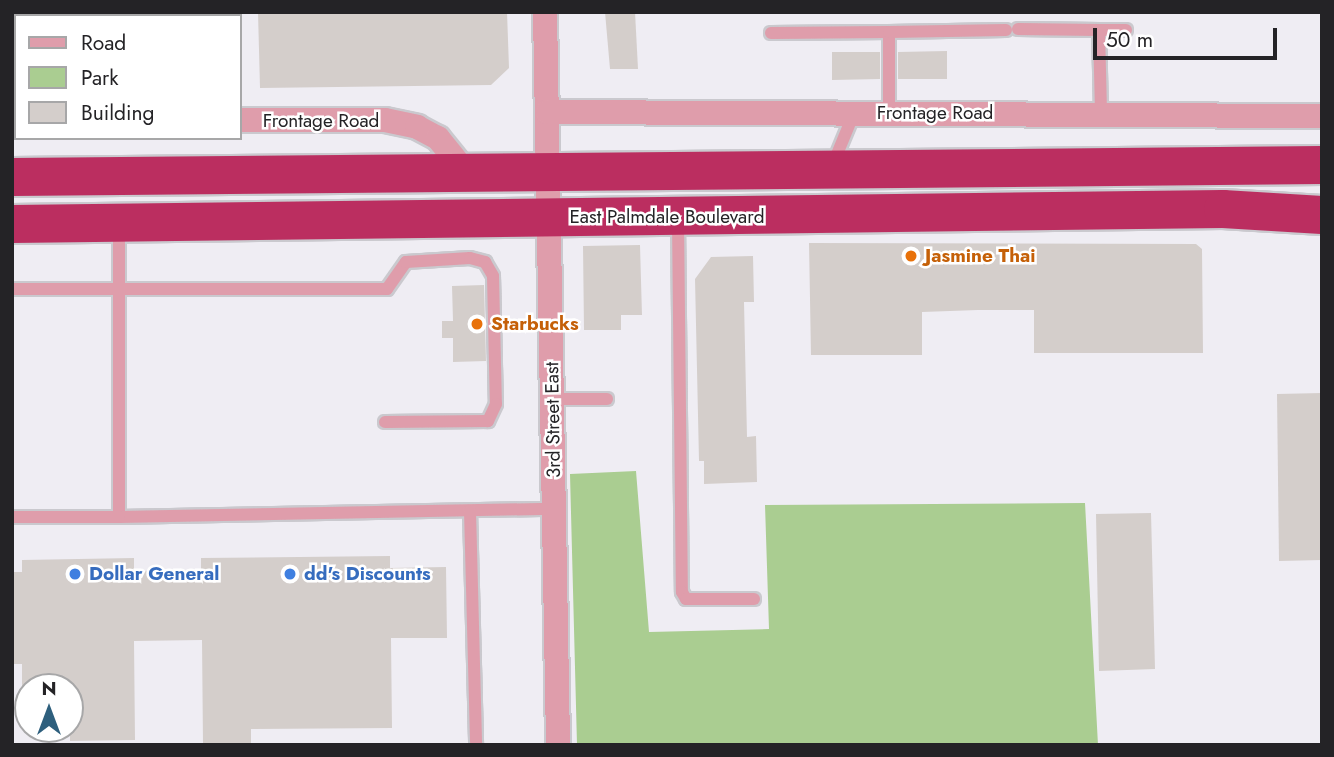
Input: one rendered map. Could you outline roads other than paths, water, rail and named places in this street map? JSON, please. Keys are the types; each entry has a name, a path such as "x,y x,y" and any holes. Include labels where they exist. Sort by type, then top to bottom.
{"highway":[{"path":"12,177 1322,165"},
{"name":"East Palmdale Boulevard","path":"12,224 1223,209 1322,215"}],"street":[{"name":"3rd Street East","path":"545,12 558,745"},
{"name":"Frontage Road","path":"548,112 1322,117"},
{"name":"Frontage Road","path":"242,120 396,122 438,138 467,174"}],"lane":[{"path":"1099,30 1101,114"},
{"path":"771,33 1126,30"},
{"path":"889,32 889,113"},
{"path":"831,170 854,113"},
{"path":"678,216 682,592 686,599 754,599"},
{"path":"119,517 120,223"},
{"path":"12,289 387,289 406,262 470,258 485,262 493,276 496,404 488,421 385,422"},
{"path":"553,399 607,399"},
{"path":"12,517 554,509"},
{"path":"470,511 476,745"}],"place":[{"name":"Jasmine Thai","path":"911,256"},
{"name":"Starbucks","path":"477,324"},
{"name":"Dollar General","path":"75,574"},
{"name":"dd's Discounts","path":"290,574"}]}
